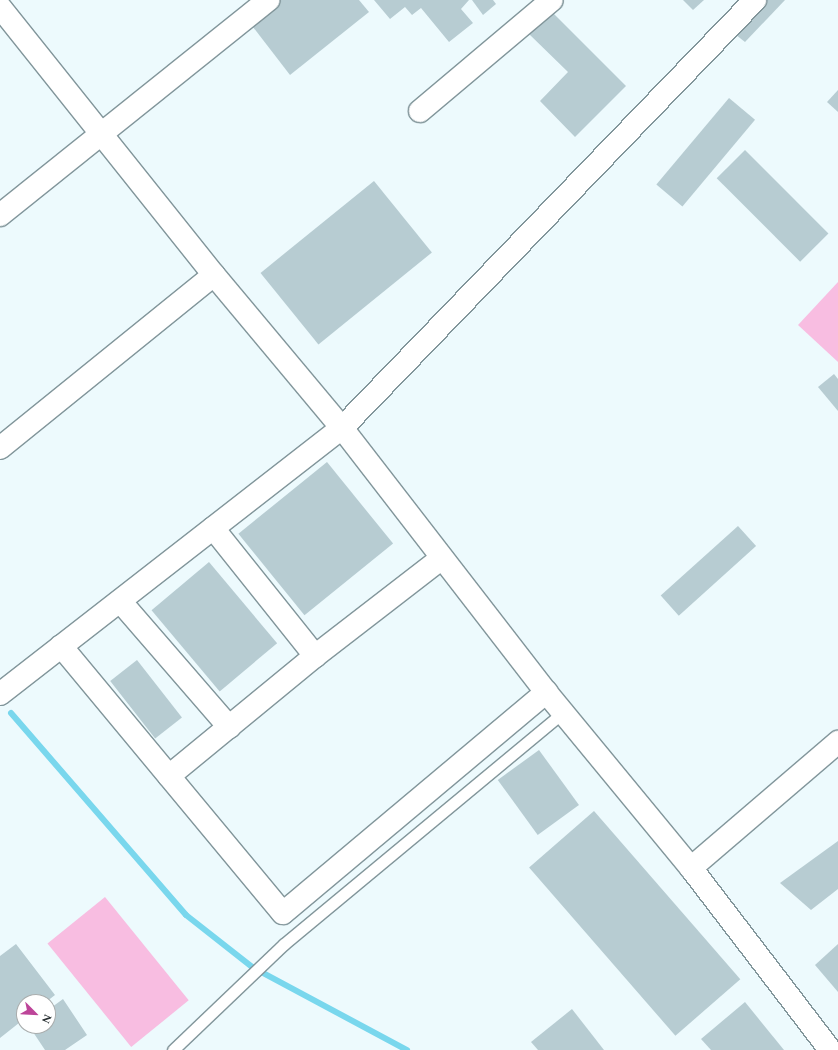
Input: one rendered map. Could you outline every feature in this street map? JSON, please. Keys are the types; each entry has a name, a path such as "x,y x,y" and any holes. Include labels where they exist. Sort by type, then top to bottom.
{"street":[{"path":"1,213 268,0"},
{"path":"420,111 552,0"},
{"path":"0,694 342,428 754,0"},
{"path":"0,6 100,135 214,275 342,428 546,692 691,868 830,1050"},
{"path":"0,448 214,275"},
{"path":"213,528 315,656"},
{"path":"169,776 315,656 442,558"},
{"path":"120,601 229,727"},
{"path":"61,646 283,913 546,692"},
{"path":"691,868 838,742"}],"lane":[{"path":"173,1050 284,944 563,712"}],"shaded area":[{"path":"838,282 838,362 798,325"},
{"path":"105,897 189,1000 131,1047 47,944"}],"building":[{"path":"269,0 359,0 369,12 290,75 246,18"},
{"path":"374,0 469,0 461,9 473,23 449,42 421,8 412,15 405,7 390,19"},
{"path":"472,0 493,0 496,4 483,15"},
{"path":"683,0 704,0 693,10"},
{"path":"760,0 785,0 745,42 731,31"},
{"path":"551,11 626,86 575,137 540,101 568,72 529,34"},
{"path":"838,90 838,112 827,102"},
{"path":"729,98 755,120 682,206 656,185"},
{"path":"745,150 828,233 800,262 717,178"},
{"path":"374,181 432,252 318,344 261,273"},
{"path":"834,374 838,379 838,411 818,387"},
{"path":"327,462 393,544 304,615 238,534"},
{"path":"738,526 756,546 679,616 661,596"},
{"path":"209,562 277,643 220,691 152,610"},
{"path":"137,660 182,718 155,738 110,681"},
{"path":"539,750 579,805 538,835 498,780"},
{"path":"594,811 740,979 675,1036 529,867"},
{"path":"838,841 838,889 811,910 780,883"},
{"path":"16,944 54,994 16,994 16,1025 0,1038 0,956"},
{"path":"838,944 838,992 815,965"},
{"path":"63,999 87,1035 65,1050 45,1050 34,1034 56,1034 56,1004"},
{"path":"745,1002 784,1050 711,1050 701,1039"},
{"path":"572,1009 604,1050 538,1050 531,1042"}],"waterway":[{"path":"11,713 186,915 252,967 407,1050"}]}
